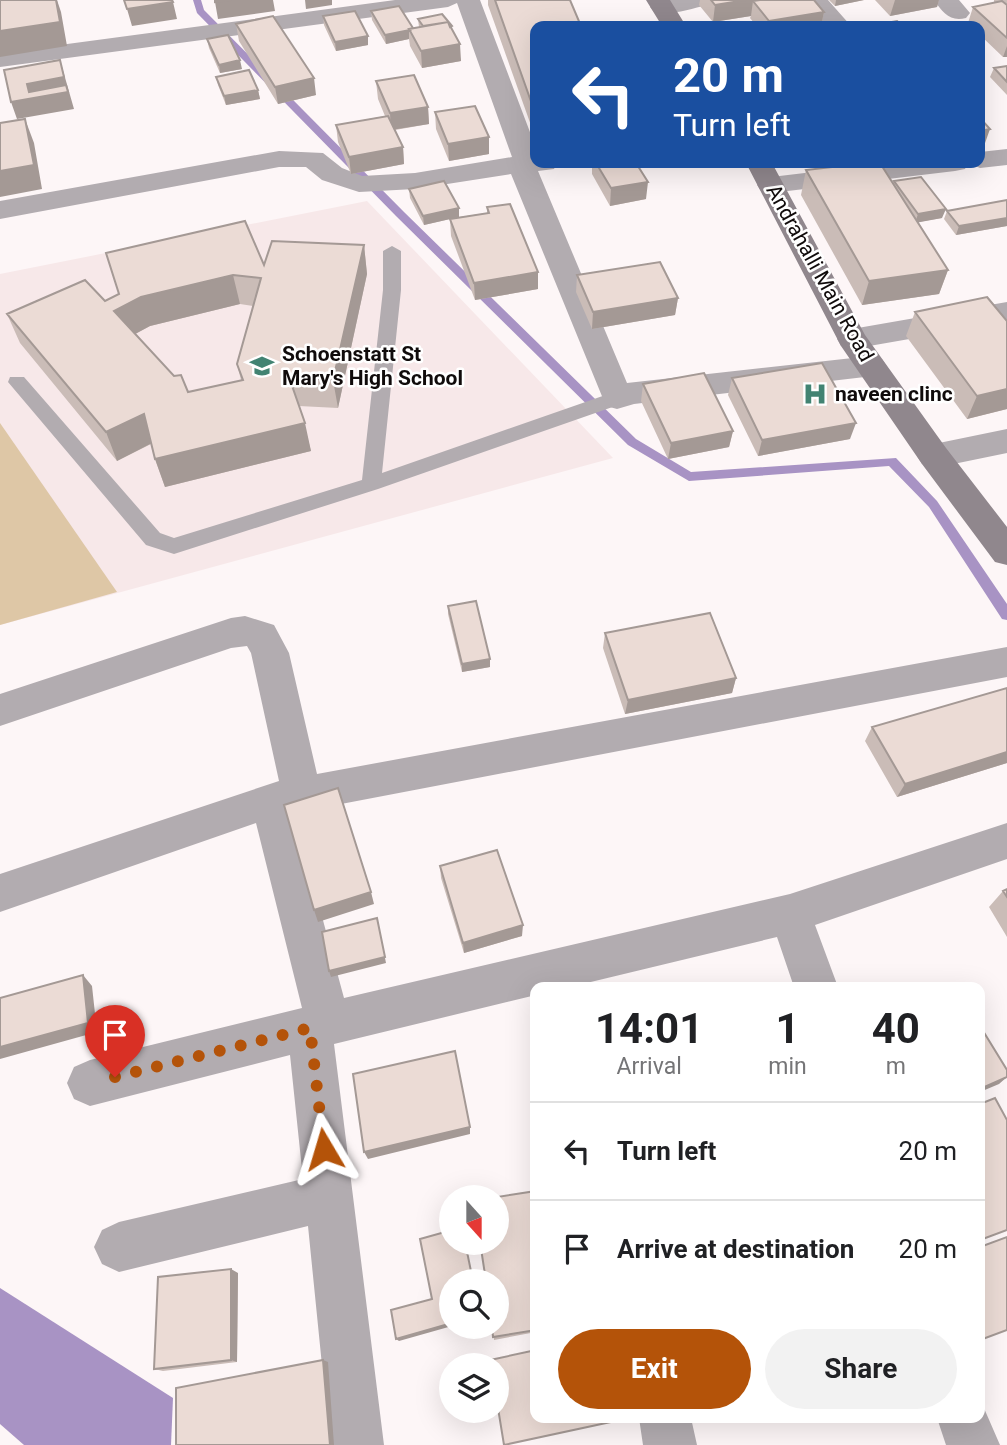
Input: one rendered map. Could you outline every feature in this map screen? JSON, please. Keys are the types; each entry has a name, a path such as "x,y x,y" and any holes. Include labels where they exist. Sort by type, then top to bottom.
{"main road":[{"name":"Andrahalli Main Road","path":"765,174 852,339 934,456 1007,552"}],"street":[{"path":"0,60 448,0"},
{"path":"468,0 530,161"},
{"path":"665,11 699,0"},
{"path":"815,0 834,21"},
{"path":"985,159 1007,156"},
{"path":"0,210 279,159 313,159 332,174 359,184 415,181 530,164"},
{"path":"532,168 618,397 630,393 871,368"},
{"path":"765,174 869,168"},
{"path":"852,339 1007,312"},
{"path":"934,456 1007,442"},
{"path":"0,710 247,629 259,633 267,641 286,797 319,1025 329,1197 357,1445"},
{"path":"0,893 286,797 1007,662"},
{"path":"548,982 580,976 790,914 1007,841"},
{"path":"790,914 814,982"},
{"path":"90,1083 319,1025 530,985"},
{"path":"119,1247 329,1197"},
{"path":"665,1423 670,1445"},
{"path":"965,1423 973,1445"}],"lane":[{"path":"371,484 392,290 392,251"},
{"path":"17,382 153,539 174,546 371,484 618,397"}],"shaded area":[{"name":"Schoenstatt St Mary's High School","path":"367,201 613,458 0,625 0,274"},
{"path":"0,423 117,592 0,625"},
{"path":"0,1288 173,1398 171,1445 24,1445 0,1424"}],"building":[{"path":"0,0 56,0 60,22 0,31"},
{"path":"124,0 172,0 173,2 127,9"},
{"path":"495,0 570,0 579,21 530,21 530,99"},
{"path":"711,0 746,0 715,5"},
{"path":"814,0 824,12 769,21 753,1"},
{"path":"1002,1 1007,5 1007,38 973,7"},
{"path":"399,6 413,28 385,35 371,11"},
{"path":"355,11 368,36 335,42 323,16"},
{"path":"442,14 452,26 450,27 448,22 423,26 418,19"},
{"path":"273,16 314,78 275,87 236,24"},
{"path":"448,22 460,44 421,51 409,29"},
{"path":"228,35 240,60 219,65 207,39"},
{"path":"60,60 64,77 27,84 29,92 66,85 68,92 11,102 4,70"},
{"path":"1007,66 1007,82 994,68"},
{"path":"249,70 258,90 224,96 216,77"},
{"path":"414,75 428,107 390,113 376,81"},
{"path":"475,106 489,137 448,144 435,112"},
{"path":"388,116 403,147 349,157 336,125"},
{"path":"25,119 34,165 0,171 0,123"},
{"path":"599,168 639,168 648,182 611,188"},
{"path":"883,168 948,270 869,281 806,170"},
{"path":"921,177 946,209 918,214 894,181"},
{"path":"444,181 459,208 423,216 409,189"},
{"path":"1007,200 1007,218 959,226 947,211"},
{"path":"510,204 538,272 474,283 450,219 489,213 487,207"},
{"path":"245,221 264,265 272,241 364,245 333,380 289,377 305,423 155,459 144,414 106,432 7,314 85,280 105,301 119,294 106,253","holes":["233,275 261,278 237,364 243,380 188,392 181,375 174,376 114,311 141,297"]},
{"path":"660,262 678,298 593,312 577,275"},
{"path":"987,297 1007,321 1007,389 977,396 915,312"},
{"path":"822,363 856,423 762,440 732,378"},
{"path":"704,373 733,431 671,443 643,384"},
{"path":"476,601 490,659 462,664 448,606"},
{"path":"710,613 736,678 628,700 605,633"},
{"path":"1007,688 1007,752 905,784 872,727"},
{"path":"338,788 371,892 314,910 284,805"},
{"path":"497,850 523,925 463,943 440,866"},
{"path":"377,918 385,957 329,971 322,932"},
{"path":"83,975 88,1023 0,1047 0,998"},
{"path":"985,1034 1007,1070 1007,1077 985,1087"},
{"path":"455,1051 470,1127 364,1152 353,1074"},
{"path":"995,1098 1007,1120 1007,1230 985,1238 985,1102"},
{"path":"530,1192 530,1331 509,1334 509,1269 484,1269 482,1255 509,1255 509,1195"},
{"path":"439,1234 439,1255 468,1255 471,1269 439,1269 439,1327 396,1339 391,1310 432,1299 420,1239"},
{"path":"1007,1237 1007,1330 985,1338 985,1245"},
{"path":"231,1269 231,1360 154,1369 158,1277"},
{"path":"530,1351 530,1423 606,1423 504,1445 500,1423 509,1423 509,1356"},
{"path":"323,1360 330,1445 176,1445 176,1388"}],"waterway":[{"path":"197,0 200,11 400,214 632,442 689,477 892,461 933,504 1007,615"}],"place":[{"name":"Schoenstatt St Mary's High School","path":"262,366"},
{"name":"naveen clinc","path":"815,394"}],"route":[{"path":"115,1077 310,1028 324,1149"}]}
